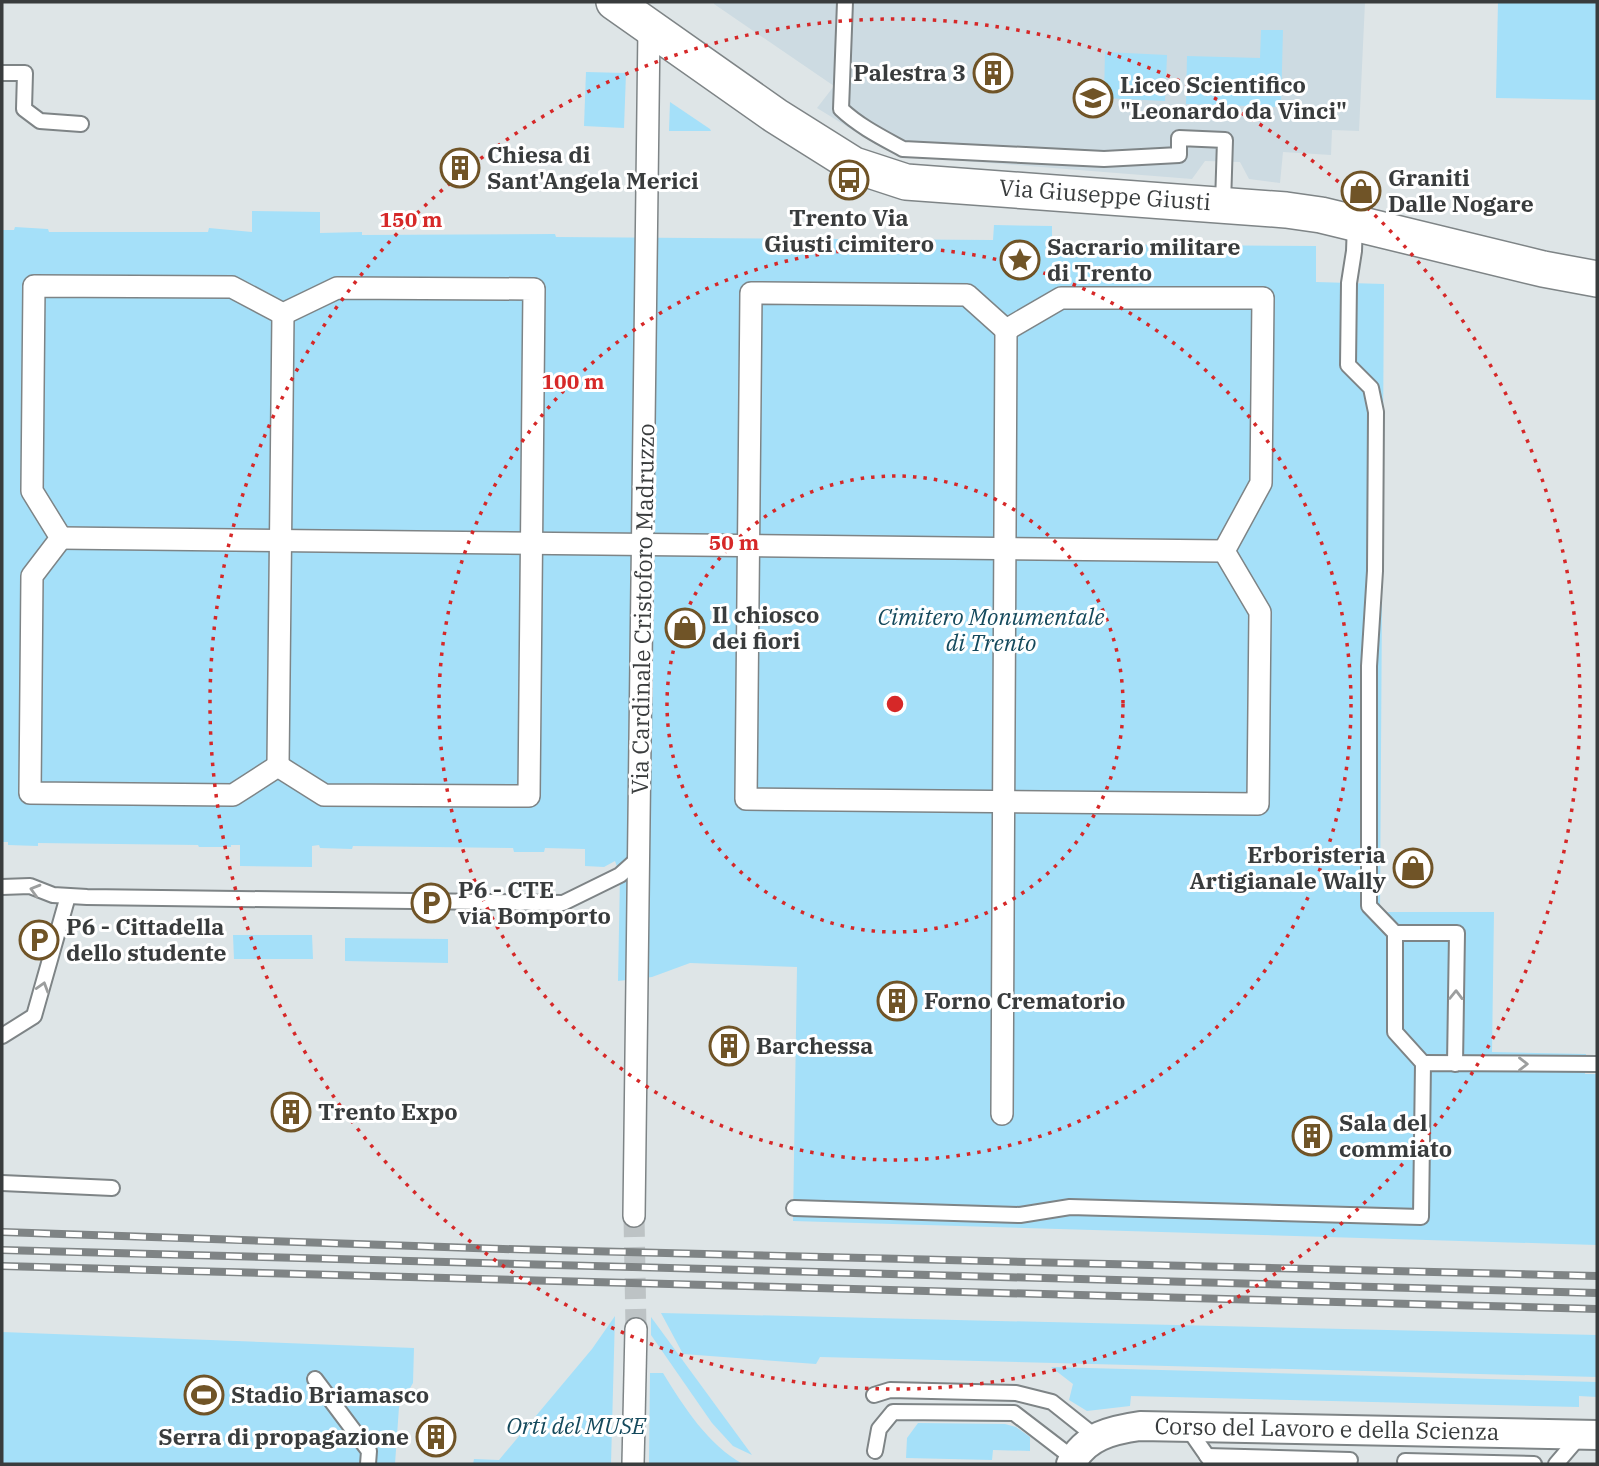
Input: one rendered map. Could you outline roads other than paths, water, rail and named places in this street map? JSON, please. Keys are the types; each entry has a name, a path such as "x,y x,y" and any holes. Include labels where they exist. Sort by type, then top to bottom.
{"street":[{"name":"Via Giuseppe Giusti","path":"614,2 649,15 775,116 854,165 876,174 906,182 1286,209 1597,279"},
{"name":"Via Cardinale Cristoforo Madruzzo","path":"634,1216 649,15"},
{"path":"61,538 32,491 34,286 232,288 284,314"},
{"path":"278,766 324,794 529,796 534,289 337,288 284,314"},
{"path":"1002,1114 1003,802 1006,330 967,295 751,293 746,799 1003,802 1258,804 1259,612 1224,551"},
{"path":"1006,330 1061,298 1263,298 1261,483 1224,551"},
{"path":"278,766 284,314"},
{"path":"61,538 1224,551"},
{"path":"61,538 32,576 30,793 233,795 278,766"},
{"path":"632,1464 636,1329"},
{"name":"Corso del Lavoro e della Scienza","path":"1073,1462 1082,1447 1096,1437 1118,1429 1140,1426 1589,1435"}],"lane":[{"path":"845,2 841,108 855,122 903,149 1104,159 1179,155 1179,138 1225,140 1223,204"},
{"path":"2,73 25,73 24,109 40,121 81,124"},
{"path":"794,1208 1020,1215 1070,1207 1421,1217 1423,1063 1395,1032 1395,933 1368,906 1369,666 1375,571 1376,412 1371,388 1348,365 1349,283 1355,223"},
{"path":"2,887 30,886 53,895 68,897 563,903 620,875 640,857"},
{"path":"2,1036 34,1016 68,897"},
{"path":"1395,933 1457,933 1455,1064"},
{"path":"1423,1063 1597,1064"},
{"path":"2,1183 112,1188"},
{"path":"315,1380 369,1451 368,1464"},
{"path":"874,1395 890,1390 1016,1393 1052,1402 1096,1437"},
{"path":"875,1451 878,1429 893,1412 1014,1413 1073,1462"},
{"path":"1186,1427 1210,1460 1350,1460"},
{"path":"1556,1464 1589,1435"},
{"path":"1405,1461 1534,1464"}],"tunnel":[{"path":"634,1216 636,1329"}],"railway":[{"path":"2,1232 503,1249 1597,1276"},
{"path":"2,1250 1597,1293"},
{"path":"2,1266 1597,1309"}],"place":[{"name":"Palestra 3","path":"993,73"},
{"name":"Liceo Scientifico \"Leonardo da Vinci\"","path":"1093,98"},
{"name":"Chiesa di Sant'Angela Merici","path":"460,168"},
{"name":"Trento Via Giusti cimitero","path":"849,180"},
{"name":"Graniti Dalle Nogare","path":"1361,191"},
{"name":"Sacrario militare di Trento","path":"1020,260"},
{"name":"Il chiosco dei fiori","path":"685,628"},
{"name":"Erboristeria Artigianale Wally","path":"1413,868"},
{"name":"P6 - CTE via Bomporto","path":"431,903"},
{"name":"P6 - Cittadella dello studente","path":"39,940"},
{"name":"Forno Crematorio","path":"897,1001"},
{"name":"Barchessa","path":"729,1046"},
{"name":"Trento Expo","path":"291,1112"},
{"name":"Sala del commiato","path":"1312,1136"},
{"name":"Stadio Briamasco","path":"204,1395"},
{"name":"Serra di propagazione","path":"436,1437"}],"park label":[{"name":"Cimitero Monumentale di Trento","path":"991,630"},
{"name":"Orti del MUSE","path":"576,1426"}]}
